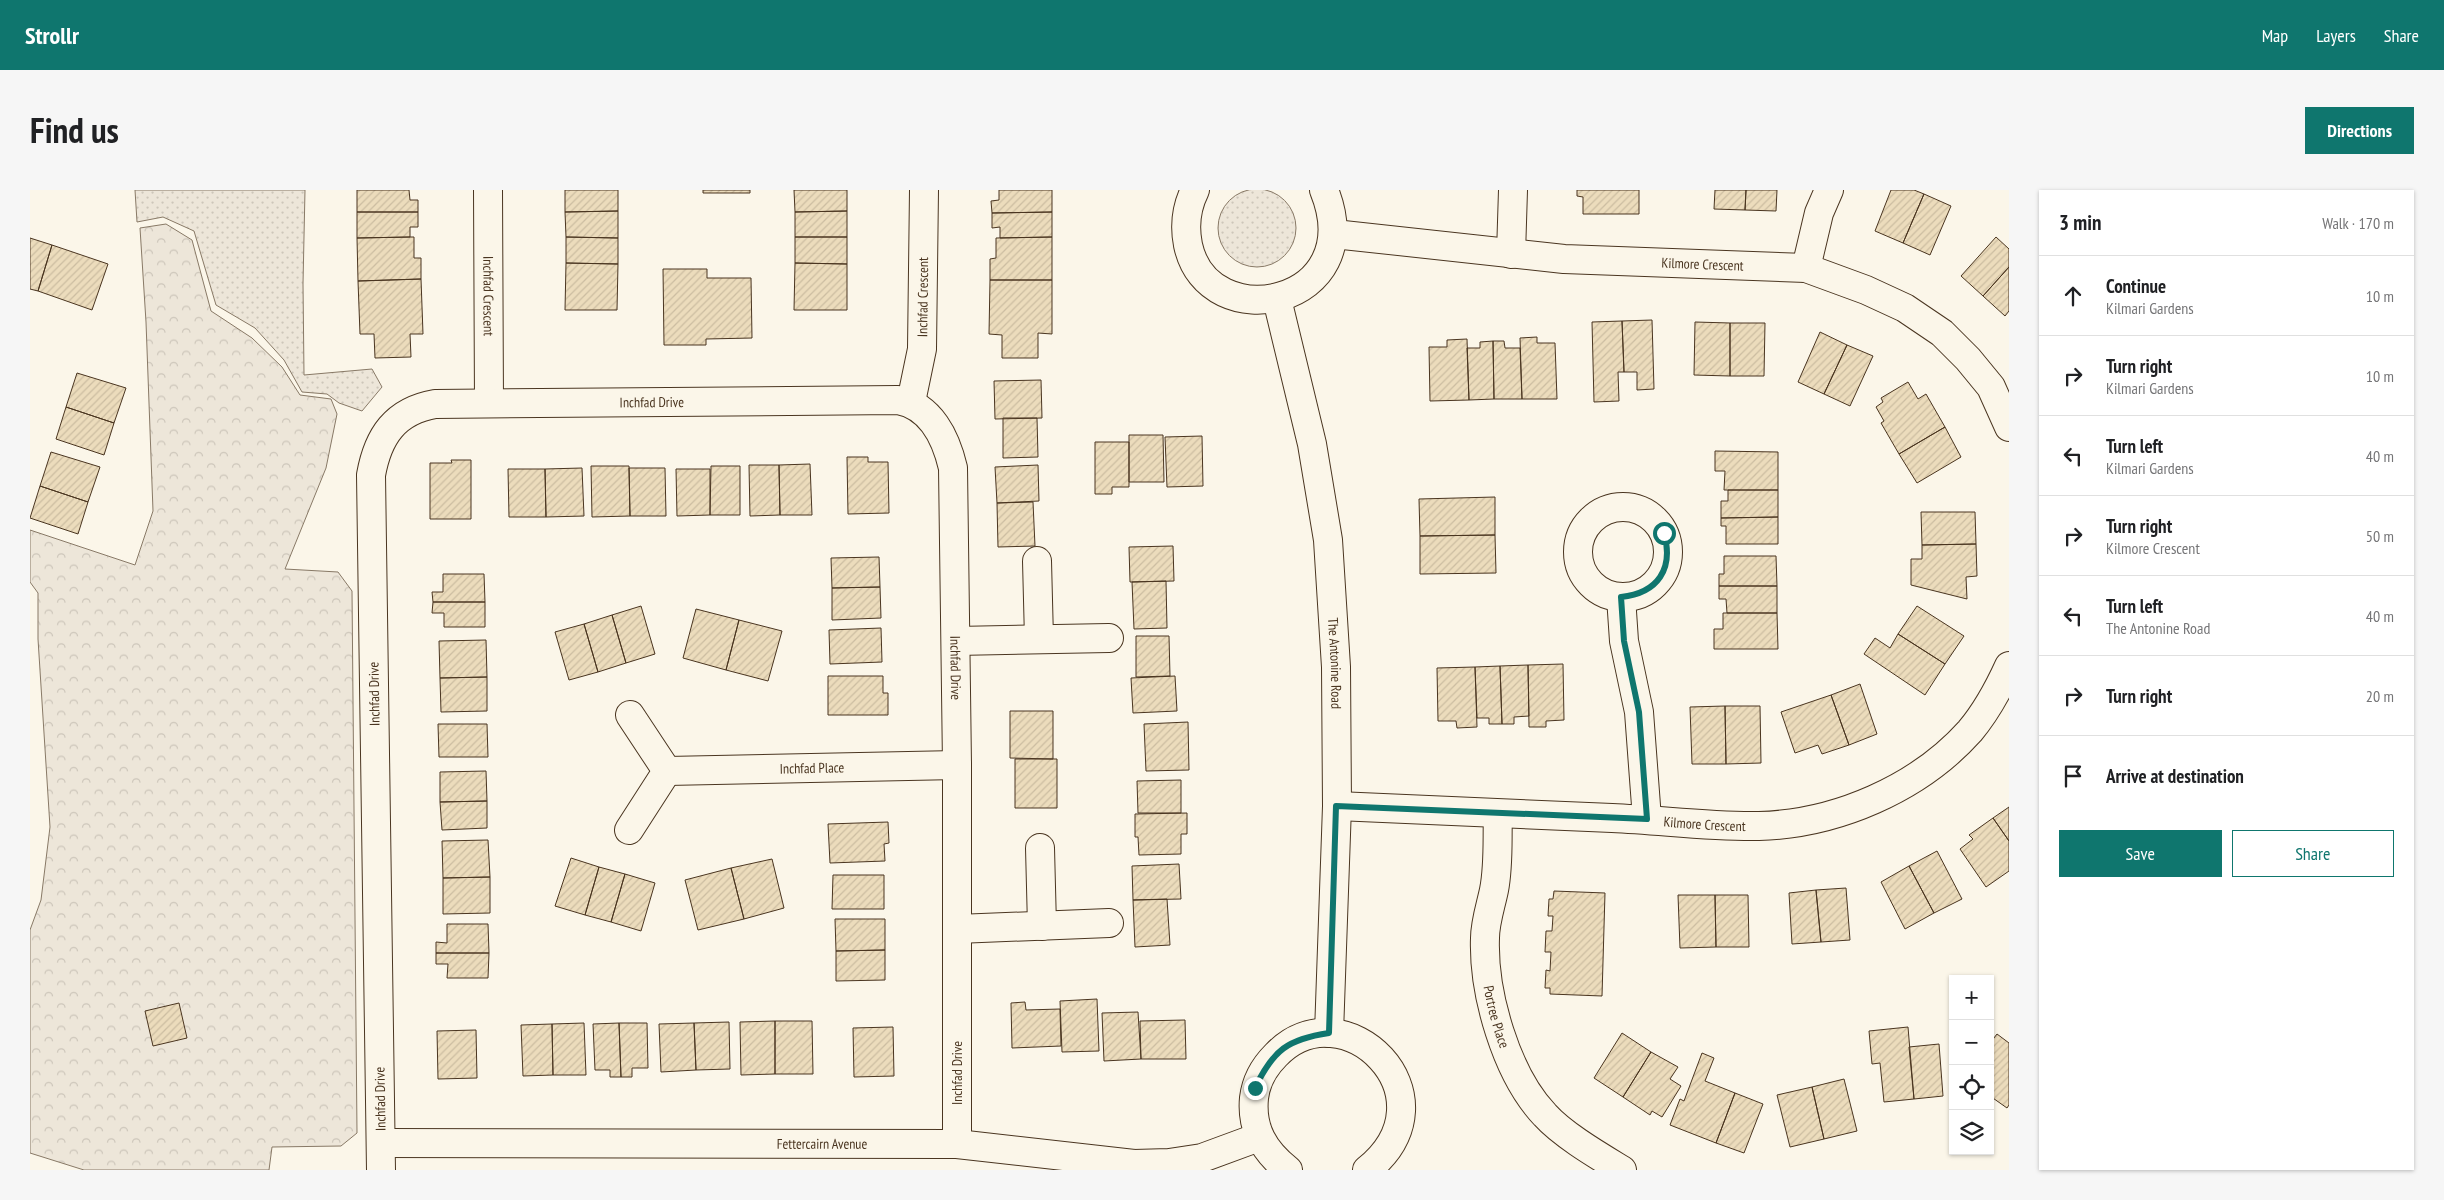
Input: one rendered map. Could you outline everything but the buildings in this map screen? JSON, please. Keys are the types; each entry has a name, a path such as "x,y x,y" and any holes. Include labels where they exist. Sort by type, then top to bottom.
{"street":[{"name":"Inchfad Crescent","path":"488,190 489,402"},
{"name":"Inchfad Crescent","path":"911,402 922,349 924,190"},
{"path":"1195,190 1188,204 1185,230 1190,256 1205,278 1226,293 1251,300 1277,299 1294,292 1309,281 1321,268 1334,234 1332,210 1324,190"},
{"path":"1511,254 1513,190"},
{"path":"1806,268 1819,212 1829,190"},
{"name":"Kilmore Crescent","path":"1334,234 1573,259 1806,268 1866,290 1905,308 1942,333 1968,359 2000,382 2009,427"},
{"name":"The Antonine Road","path":"1277,299 1312,444 1328,540 1336,666 1336,806 1329,1033"},
{"name":"Inchfad Drive","path":"381,1170 371,475 377,448 386,433 400,417 418,407 435,404 489,402 898,400 911,402 942,433 953,468 957,765 957,1144"},
{"path":"1037,562 1039,639"},
{"path":"1621,597 1624,641 1639,712 1647,819"},
{"path":"956,641 1110,638"},
{"name":"Kilmore Crescent","path":"1336,806 1647,819 1758,826 1794,824 1830,816 1867,802 1899,787 1934,764 1970,730 1998,689 2009,666"},
{"path":"629,830 668,771 630,715"},
{"name":"Inchfad Place","path":"668,771 957,765"},
{"name":"Portree Place","path":"1498,814 1495,888 1485,938 1487,972 1494,1012 1508,1053 1524,1085 1545,1115 1586,1147 1622,1170"},
{"path":"1040,848 1042,926"},
{"path":"957,929 1109,923"},
{"path":"1288,1170 1272,1158 1259,1137 1253,1113 1255,1088 1266,1066 1283,1048 1305,1036 1329,1033 1353,1038 1374,1050 1390,1068 1399,1090 1402,1113 1395,1137 1382,1166"},
{"name":"Fettercairn Avenue","path":"381,1143 957,1144 1134,1164 1169,1164 1202,1158 1259,1137"}],"green space":[{"path":"1257,189 1272,192 1284,201 1293,213 1296,228 1293,243 1284,255 1272,264 1257,267 1242,264 1230,255 1221,243 1218,228 1221,213 1230,201 1242,192"},
{"path":"135,190 305,190 304,375 372,369 382,387 362,411 339,403 327,394 302,392 284,360 255,328 216,305 194,231 163,217 137,222"},
{"path":"166,224 192,240 211,311 252,338 282,367 300,395 331,399 337,414 326,468 285,569 338,572 352,591 357,1133 341,1146 272,1147 269,1170 84,1170 30,1153 30,930 41,900 50,827 38,639 38,593 30,582 30,530 135,565 153,511 146,322 140,228"}],"route":[{"path":"1255,1088 1266,1066 1283,1048 1305,1036 1329,1033 1336,806 1647,819 1639,712 1624,641 1621,597 1636,596 1650,589 1660,578 1667,564 1668,548 1664,533"}]}
